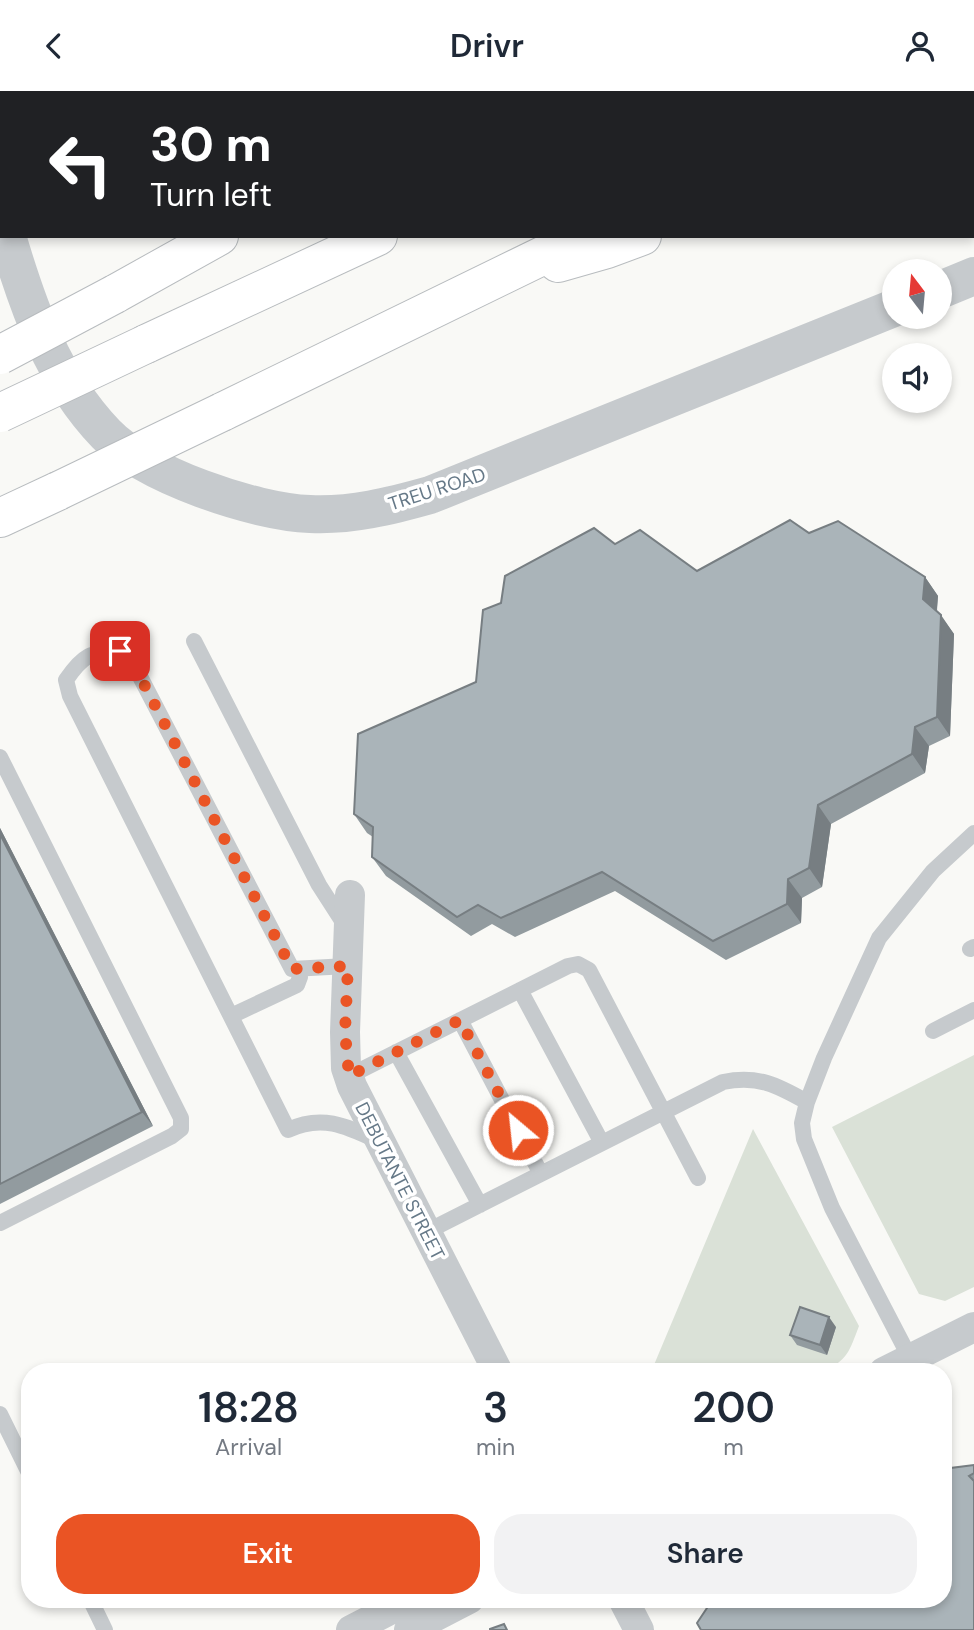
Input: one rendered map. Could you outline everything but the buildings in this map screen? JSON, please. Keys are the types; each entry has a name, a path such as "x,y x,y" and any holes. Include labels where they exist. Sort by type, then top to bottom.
{"highway":[{"path":"0,355 215,238"},
{"path":"0,413 374,238"},
{"path":"0,518 579,238"},
{"path":"514,270 563,262 636,238"}],"street":[{"name":"TREU ROAD","path":"8,238 36,325 68,386 106,435 137,458 216,494 309,515 353,513 430,495 882,313"},
{"path":"952,285 974,276"},
{"name":"DEBUTANTE STREET","path":"350,895 345,1032 352,1086 493,1363"},
{"path":"901,1363 974,1327"},
{"path":"351,1630 394,1608"},
{"path":"409,1630 452,1608"},
{"path":"628,1608 639,1630"}],"lane":[{"path":"194,641 319,885 349,932"},
{"path":"348,966 292,969 133,663 120,651 99,651 79,661 66,680 70,695 288,1130 303,1123 337,1123 380,1142"},
{"path":"0,757 181,1118 181,1129 0,1223"},
{"path":"896,1363 804,1139 802,1123 824,1058 879,938 933,871 974,833"},
{"path":"349,1076 568,966 578,964 589,970 698,1178"},
{"path":"231,1016 297,985 300,970"},
{"path":"520,990 602,1143"},
{"path":"933,1031 974,1010"},
{"path":"460,1020 541,1174"},
{"path":"396,1052 480,1205"},
{"path":"426,1232 723,1082 742,1078 774,1084 807,1102"},
{"path":"0,1414 21,1457"},
{"path":"94,1608 105,1630"}],"shaded area":[{"path":"974,1055 974,1287 945,1301 919,1294 832,1127"},
{"path":"753,1129 859,1326 853,1342 837,1363 655,1363"}],"route":[{"path":"120,651 133,663 292,969 348,966 345,1032 346,1068 349,1076 460,1020 518,1130"}]}
